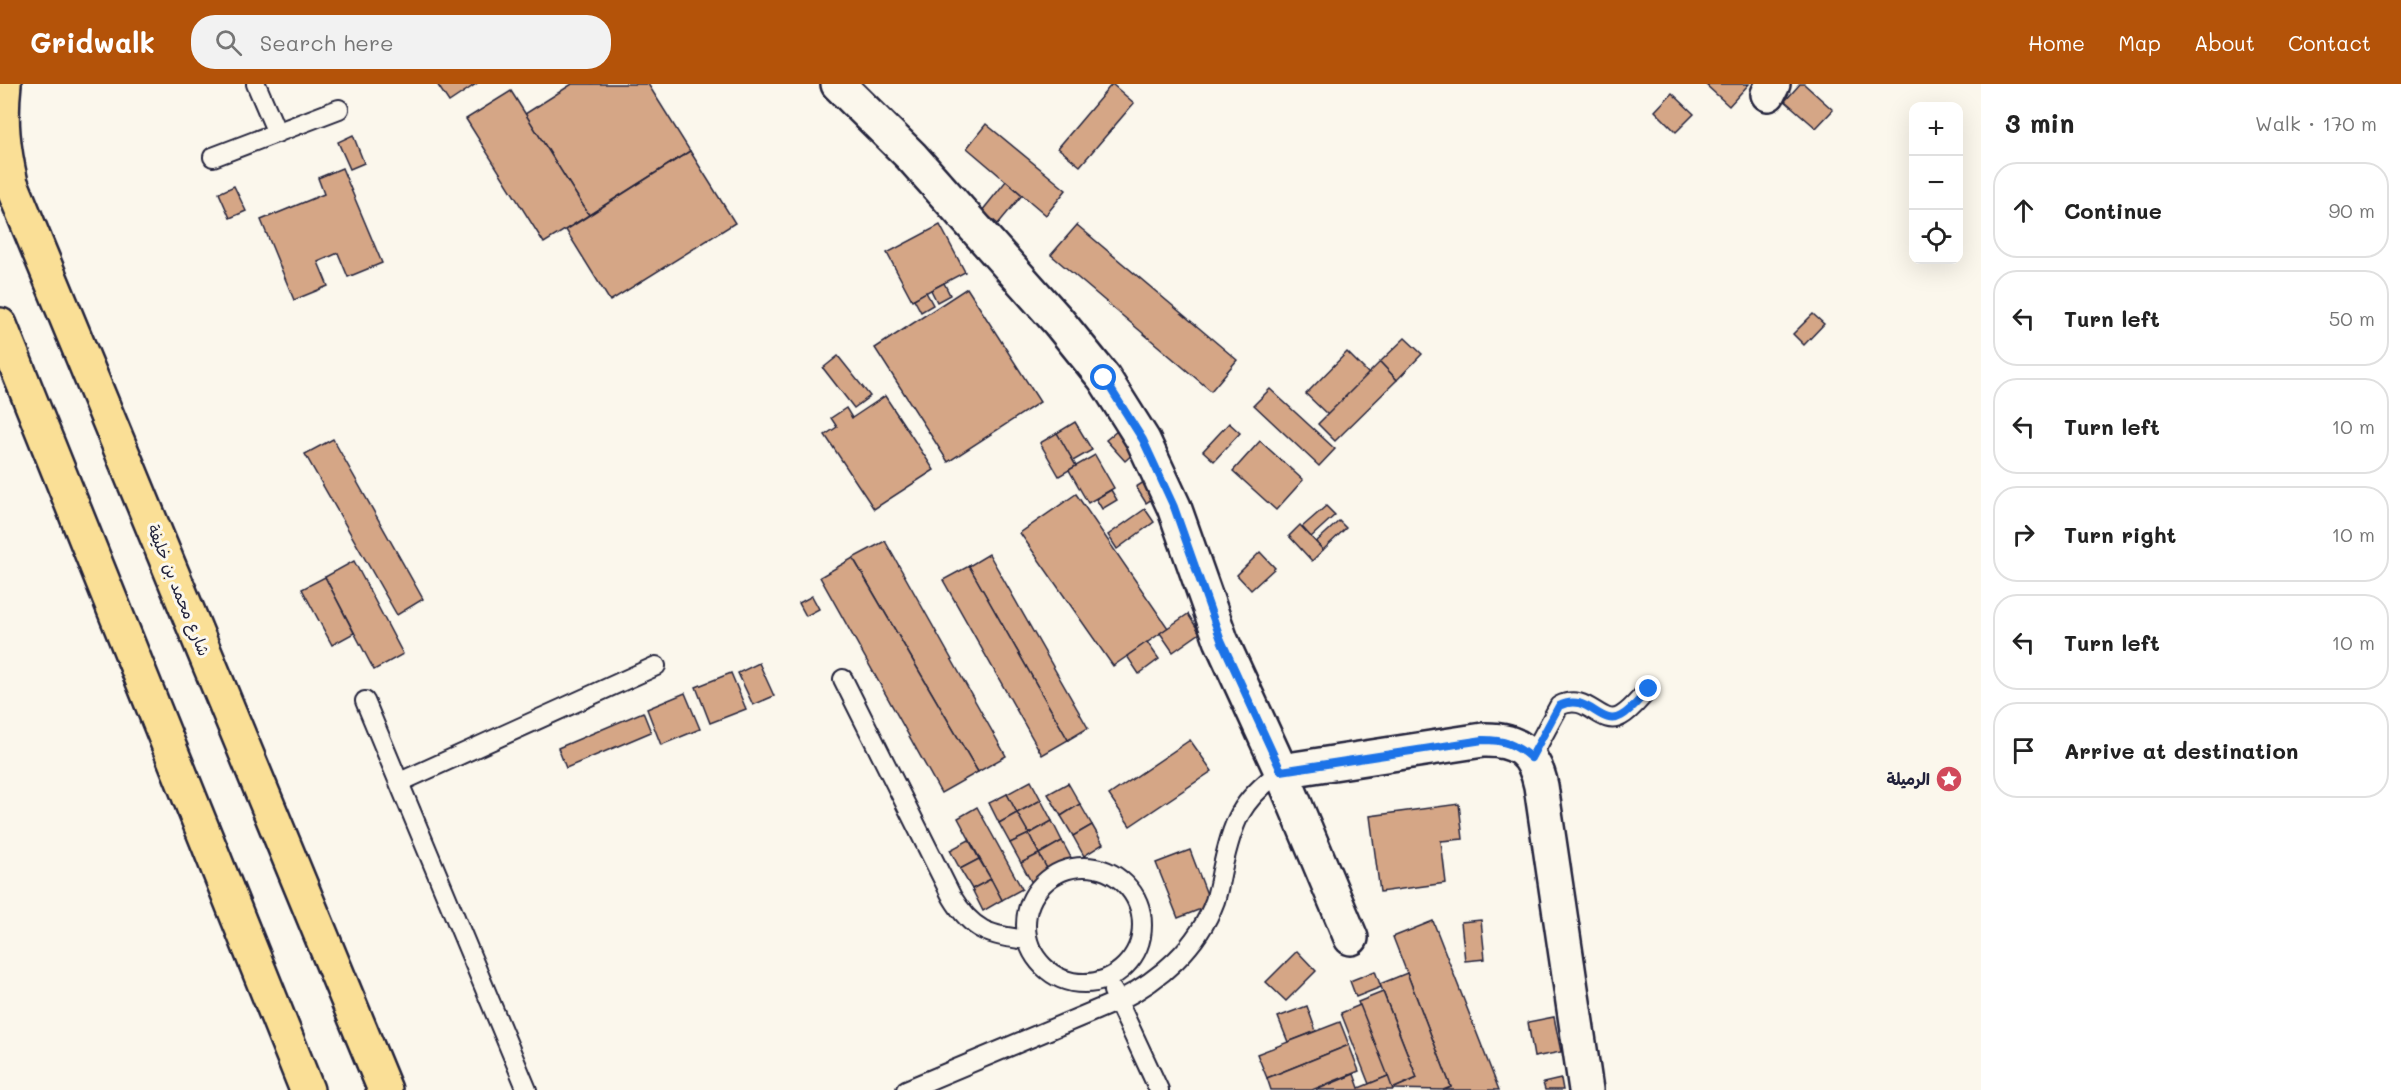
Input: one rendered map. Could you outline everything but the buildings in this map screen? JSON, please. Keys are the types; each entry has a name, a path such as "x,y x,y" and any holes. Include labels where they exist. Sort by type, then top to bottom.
{"highway":[{"name":"شارع محمد بن خليفة","path":"4,84 1,111 3,148 11,183 385,1090"},
{"path":"0,325 307,1090"},
{"path":"0,365 27,392"}],"street":[{"path":"838,84 919,165 1030,289 1104,378 1143,440 1174,507 1221,640 1281,771 1351,938"},
{"path":"1281,771 1483,740 1501,740 1518,746 1531,758 1538,771 1541,786 1586,1090"}],"lane":[{"path":"256,84 277,133"},
{"path":"213,157 339,110"},
{"path":"400,782 656,666"},
{"path":"843,679 952,897 964,916 981,930 1002,937 1027,940"},
{"path":"1531,758 1559,706 1577,701 1605,717 1614,718 1622,716 1649,689"},
{"path":"365,701 527,1090"},
{"path":"906,1090 1118,1001 1142,990 1163,974 1195,938 1215,901 1227,848 1237,817 1245,803 1263,784 1281,771"},
{"path":"1077,866 1093,867 1109,872 1123,881 1134,894 1141,909 1143,926 1140,942 1133,957 1122,970 1108,979 1091,983 1075,983 1059,978 1045,969 1034,956 1027,940 1025,924 1028,907 1035,892 1060,871 1077,866"},
{"path":"1108,979 1160,1090"}],"place":[{"name":"الرميلة","path":"1949,779"}],"route":[{"path":"1104,378 1143,440 1174,507 1221,640 1281,771 1483,740 1501,740 1518,746 1531,758 1559,706 1577,701 1605,717 1614,718 1622,716 1649,689"}]}
